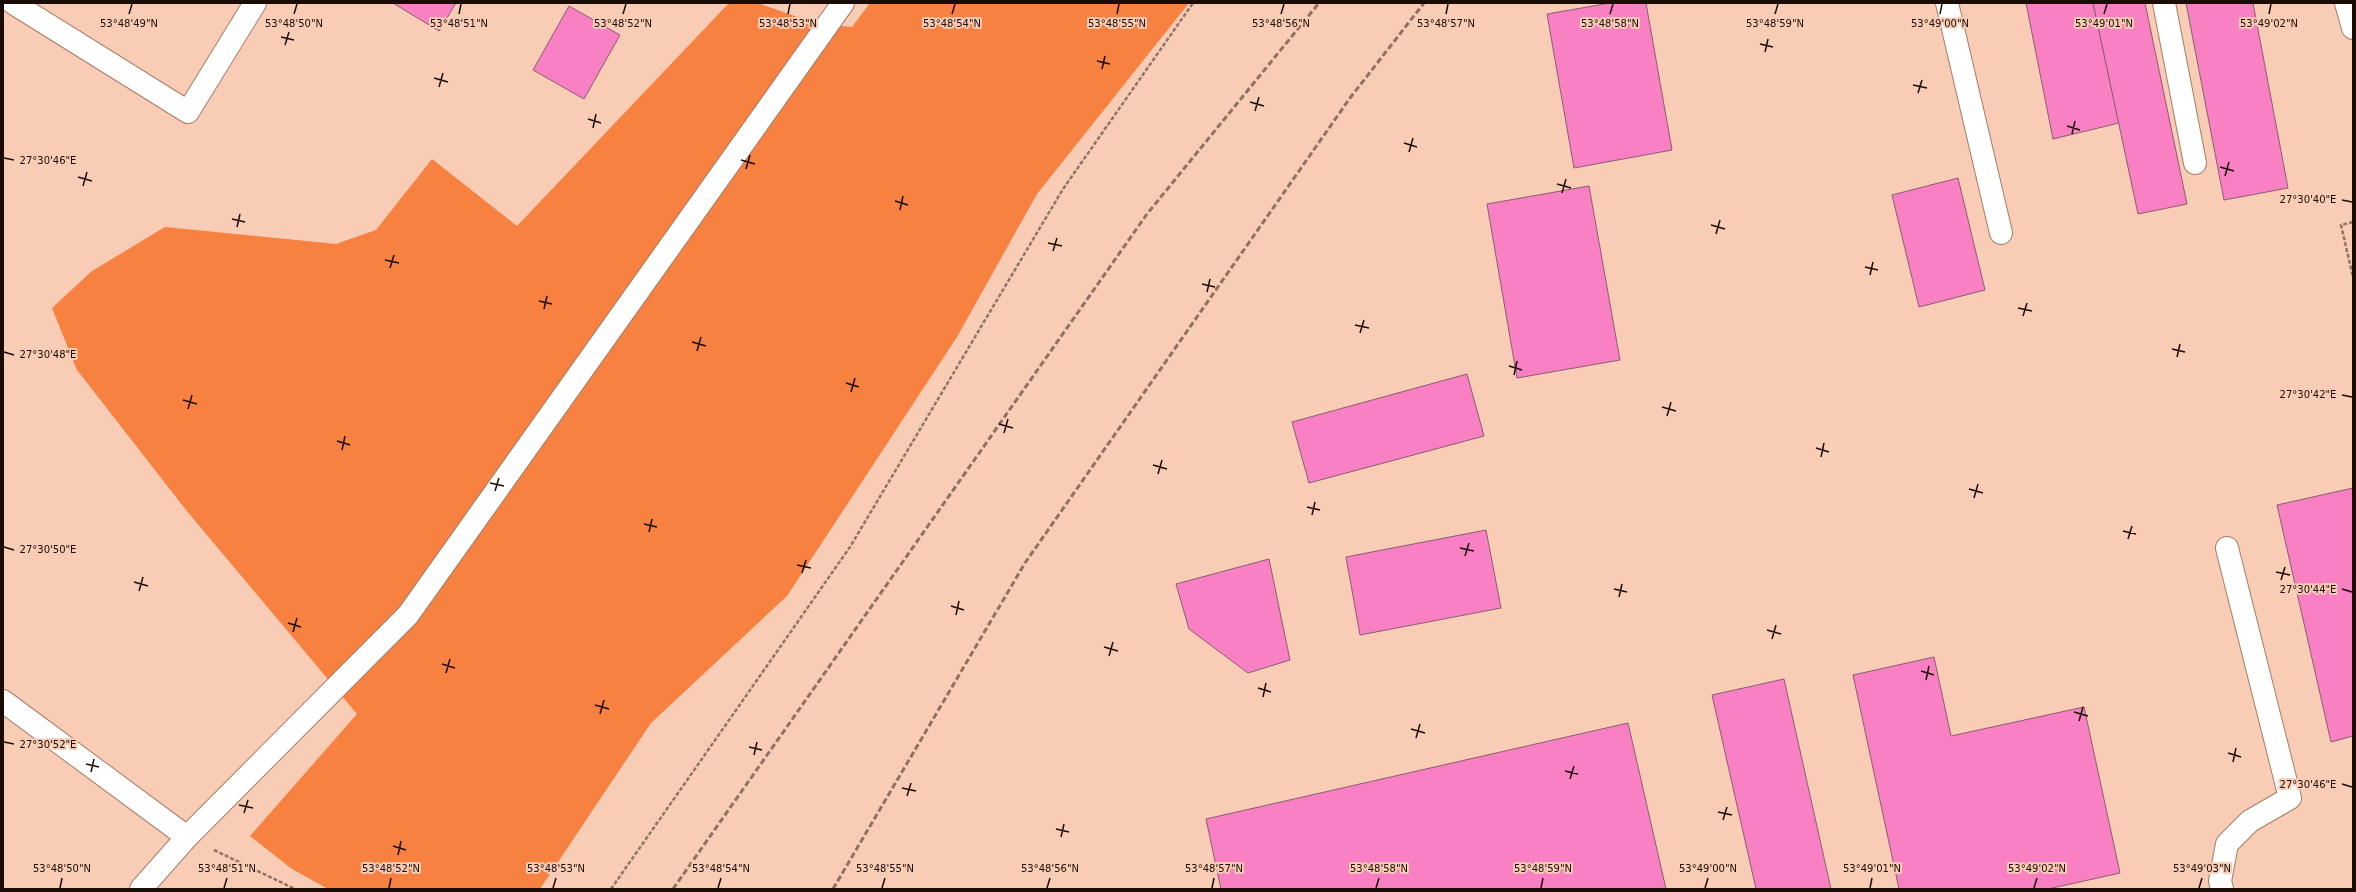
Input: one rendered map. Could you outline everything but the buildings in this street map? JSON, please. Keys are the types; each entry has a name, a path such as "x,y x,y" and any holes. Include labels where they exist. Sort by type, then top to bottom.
{"street":[{"path":"13,3 188,112 255,3"},
{"path":"141,889 187,837 408,615 843,3"},
{"path":"1947,3 2001,233"},
{"path":"2164,3 2195,163"},
{"path":"2346,3 2353,28"},
{"path":"2222,889 2220,881 2227,844 2250,821 2290,798 2227,548"},
{"path":"3,701 187,837"}],"path":[{"path":"612,889 850,547 1063,189 1193,3"},
{"path":"2353,222 2341,225 2353,277"},
{"path":"187,837 295,889"}],"shaded area":[{"path":"729,3 758,3 817,24 852,27 870,3 1189,3 1037,194 957,337 787,596 651,723 540,889 328,889 292,869 250,836 357,714 186,510 77,370 52,308 92,271 165,227 336,244 376,230 432,159 517,226"}],"railway":[{"path":"673,889 1147,214 1319,3"},
{"path":"833,889 1025,563 1350,98 1424,3"}]}
